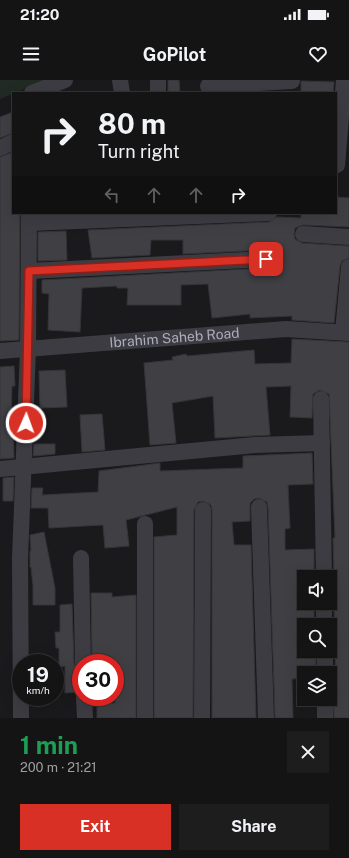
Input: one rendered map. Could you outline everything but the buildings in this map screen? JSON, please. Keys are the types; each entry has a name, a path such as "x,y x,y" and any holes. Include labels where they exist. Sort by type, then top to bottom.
{"street":[{"path":"35,92 65,80"},
{"path":"120,80 122,92"},
{"path":"158,80 158,92"},
{"path":"341,165 344,80"},
{"path":"208,86 248,86 292,82"},
{"path":"0,148 12,142"},
{"path":"21,718 20,559 25,467 29,218 221,214"},
{"path":"304,234 349,237"},
{"path":"29,271 266,259"},
{"path":"346,332 349,267"},
{"name":"Ibrahim Saheb Road","path":"0,351 286,329 346,332"},
{"path":"321,399 324,570"},
{"path":"0,470 254,445 322,443"},
{"path":"259,507 266,718"},
{"path":"202,718 203,510"},
{"path":"145,524 145,718"},
{"path":"81,558 83,654"},
{"path":"84,706 84,718"},
{"path":"325,706 325,718"}],"shaded area":[{"path":"0,80 46,80 17,92 12,92 12,94 0,99"}],"route":[{"path":"26,423 29,271 266,259"}]}
